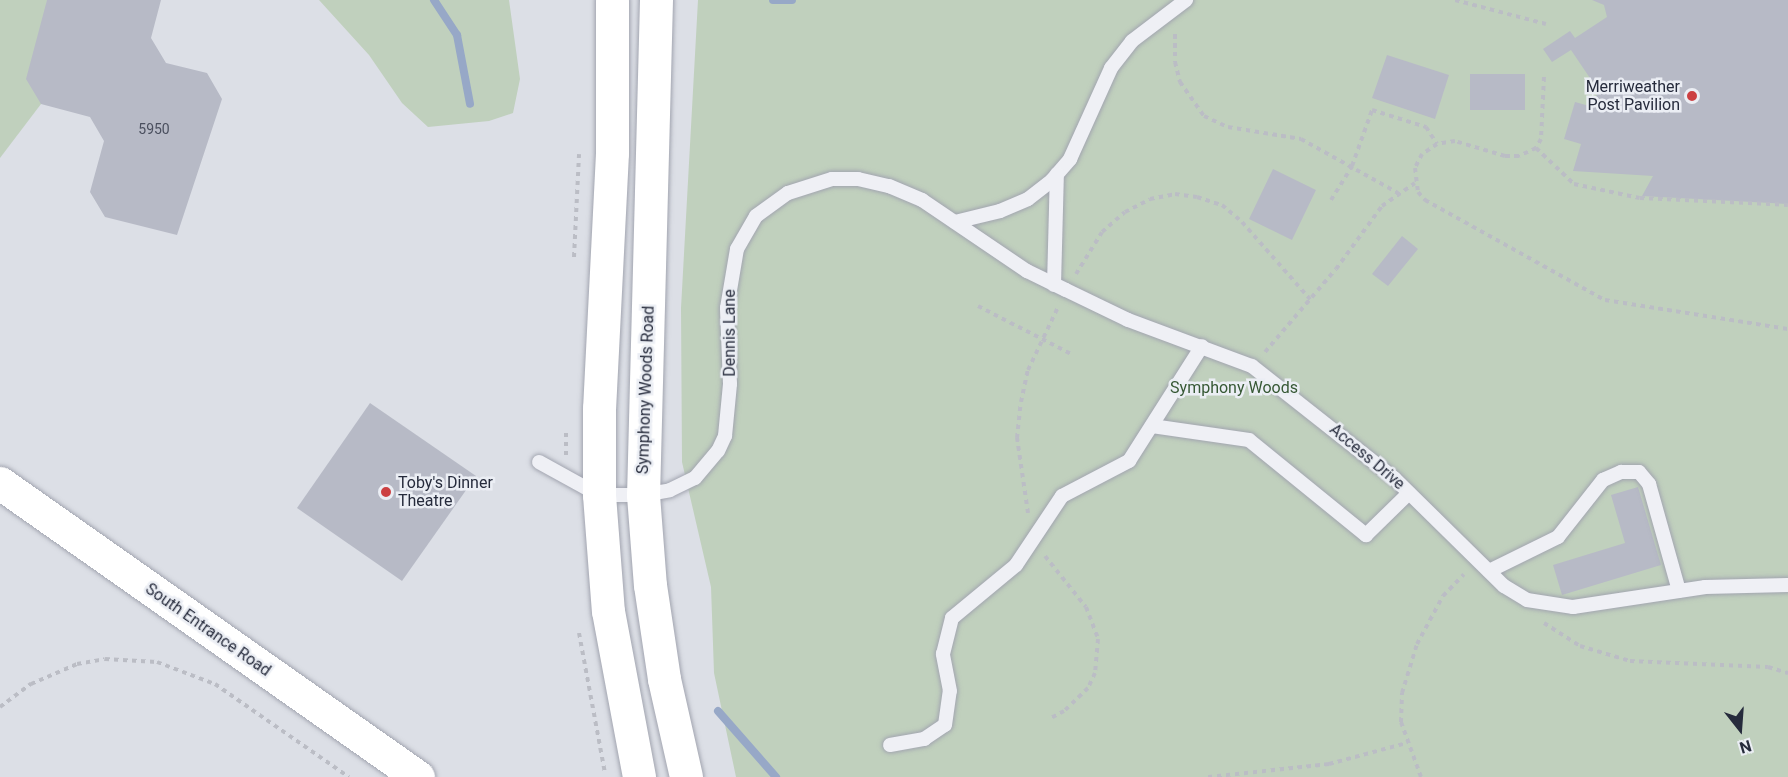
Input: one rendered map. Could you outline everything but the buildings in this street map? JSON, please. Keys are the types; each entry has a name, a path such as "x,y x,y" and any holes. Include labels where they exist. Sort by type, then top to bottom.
{"street":[{"name":"Symphony Woods Road","path":"612,0 612,153 604,329 622,496 650,585 683,770"},
{"name":"Symphony Woods Road","path":"627,776 608,611 622,496 656,0"},
{"name":"South Entrance Road","path":"0,483 418,777"},
{"path":"627,776 683,770"}],"lane":[{"path":"955,222 1000,211 1028,199 1057,174 1073,151 1111,68 1132,41 1183,2"},
{"path":"1057,174 1060,287"},
{"name":"Dennis Lane","path":"622,496 670,490 695,478 718,451 729,413 727,308 732,272 737,249 768,204 807,185 832,178 858,178 889,186 922,200 955,222"},
{"name":"Access Drive","path":"955,222 1060,287 1128,320 1252,366 1409,493 1504,586 1534,602 1573,606 1679,591 1788,585"},
{"path":"890,745 924,739 945,725 950,691 943,654 952,618 1016,565 1062,496 1129,461 1203,346"},
{"path":"1152,426 1249,440 1366,535 1409,493"},
{"path":"539,462 622,496"},
{"path":"1489,572 1558,537 1603,480 1621,472 1639,472 1649,484 1679,591"}],"path":[{"path":"1455,0 1546,24"},
{"path":"1183,2 1175,62 1189,99 1204,116 1228,127 1301,139 1398,193"},
{"path":"1544,76 1541,139 1536,148 1519,156 1505,156 1455,141 1437,144 1422,154 1415,168 1415,183 1425,200 1457,221 1605,300 1788,329"},
{"path":"1331,201 1352,166 1372,110 1426,127 1437,144"},
{"path":"577,195 580,143"},
{"path":"1536,148 1574,184 1640,198 1788,205"},
{"path":"1252,366 1310,299 1382,206 1415,183"},
{"path":"1049,719 1064,711 1088,688 1095,673 1098,639 1086,607 1050,564 1036,536 1023,498 1017,438 1028,370 1042,339 1060,287 1102,232 1125,212 1150,199 1175,194 1222,205 1310,299"},
{"path":"978,306 1073,355"},
{"path":"1421,777 1401,722 1402,693 1417,644 1443,596 1477,560"},
{"path":"1534,602 1546,626 1580,646 1630,661 1768,667 1788,673"},
{"path":"0,707 31,684 77,664 105,660 157,662 215,684 349,777"},
{"path":"1208,777 1329,764 1407,743"},
{"path":"600,754 627,776"}],"green space":[{"path":"0,0 47,0 41,104 0,158"},
{"path":"319,0 509,0 520,79 513,113 489,121 428,127 402,103 369,55"},
{"name":"Symphony Woods","path":"698,0 1788,0 1788,777 736,777 714,673 711,587 682,462 681,308"}],"waterway":[{"path":"434,0 457,35 470,104"},
{"path":"773,0 792,0"},
{"path":"718,711 776,777"}],"place":[{"name":"Merriweather Post Pavilion","path":"1692,96"},
{"name":"Toby's Dinner Theatre","path":"386,492"}]}
